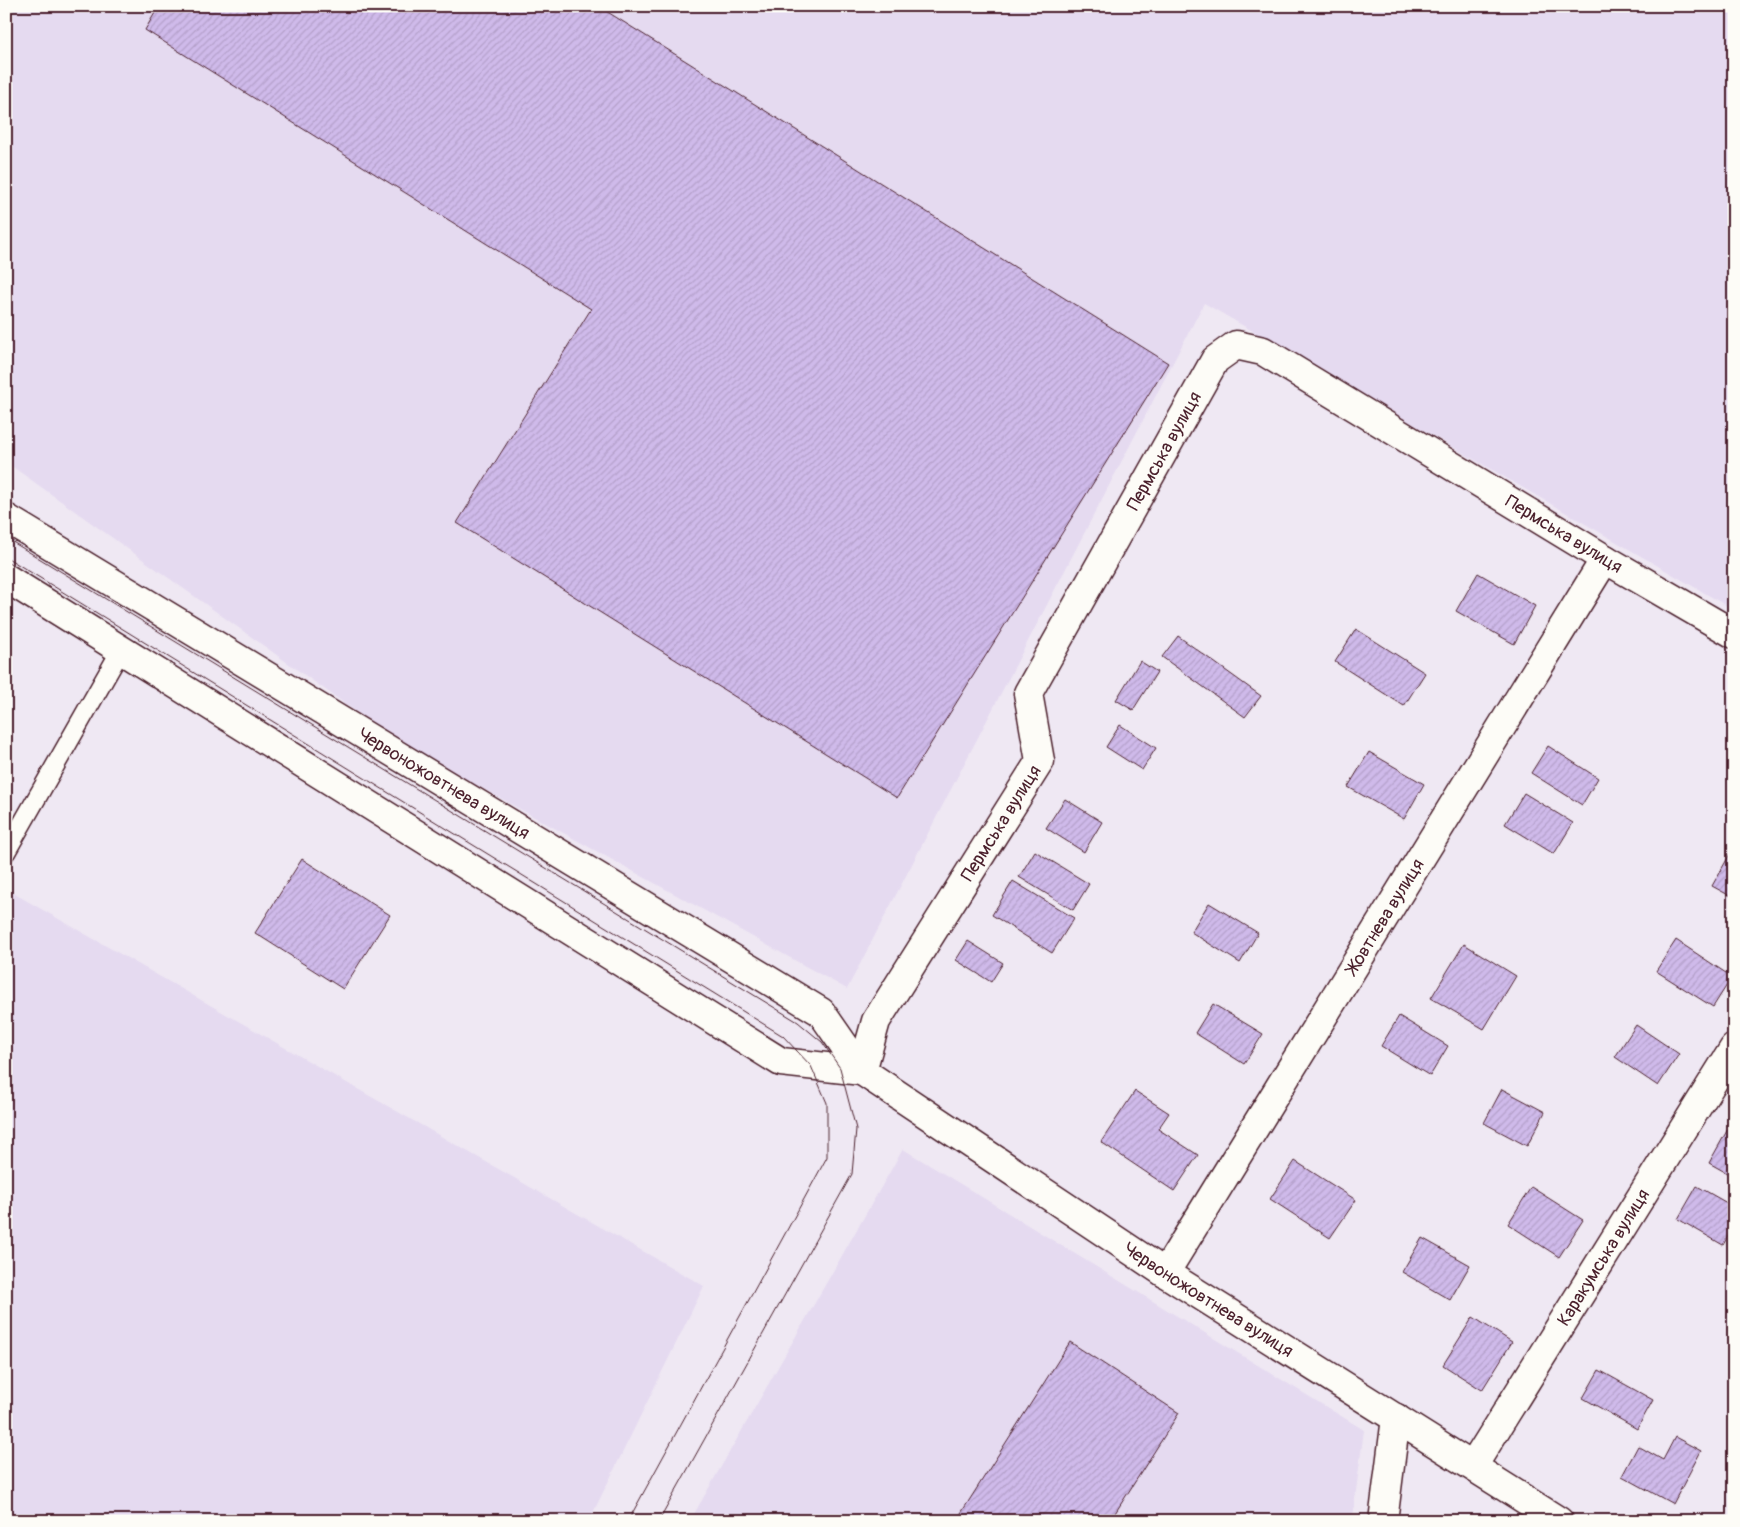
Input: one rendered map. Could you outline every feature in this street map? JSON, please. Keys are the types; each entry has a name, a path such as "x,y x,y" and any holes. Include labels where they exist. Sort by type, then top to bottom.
{"main road":[{"name":"Пермська вулиця","path":"862,1071 876,1022 1040,761 1028,693 1215,360 1236,345 1263,351 1605,559 1734,634"},
{"name":"Червоножовтнева вулиця","path":"6,518 821,1012 862,1071 1165,1273 1559,1521"},
{"name":"Жовтнева вулиця","path":"1165,1273 1605,559"},
{"name":"Червоножовтнева вулиця","path":"6,578 781,1062 862,1071"},
{"name":"Каракумська вулиця","path":"1473,1466 1734,1048"},
{"path":"1383,1521 1396,1418"}],"lane":[{"path":"6,852 121,650"}],"shaded area":[{"path":"6,6 1734,6 1734,610 1204,303 847,989 400,743 6,462"},
{"path":"6,889 704,1286 589,1521 6,1521"},
{"path":"903,1149 1364,1430 1352,1521 690,1521"}],"building":[{"path":"159,6 598,6 1168,363 897,798 457,523 591,309 145,30"},
{"path":"1478,573 1535,606 1514,644 1456,611"},
{"path":"1356,629 1425,673 1404,706 1335,662"},
{"path":"1178,636 1261,696 1245,717 1162,657"},
{"path":"1140,661 1157,672 1133,710 1116,700"},
{"path":"1120,725 1156,748 1142,770 1106,747"},
{"path":"1548,746 1598,778 1582,805 1531,773"},
{"path":"1369,752 1424,784 1404,819 1348,787"},
{"path":"1524,793 1573,823 1554,854 1505,824"},
{"path":"1065,799 1102,822 1084,852 1046,828"},
{"path":"1035,851 1089,884 1073,910 1019,877"},
{"path":"1730,854 1734,856 1734,898 1712,886"},
{"path":"302,859 390,915 343,989 255,933"},
{"path":"1013,881 1074,918 1052,953 992,915"},
{"path":"1209,903 1258,933 1240,963 1191,932"},
{"path":"1676,940 1732,977 1713,1007 1656,971"},
{"path":"968,941 1003,963 991,982 956,960"},
{"path":"1464,944 1516,976 1484,1029 1431,998"},
{"path":"1213,1004 1263,1034 1244,1064 1195,1033"},
{"path":"1399,1016 1448,1046 1430,1076 1381,1046"},
{"path":"1636,1025 1679,1054 1658,1086 1615,1057"},
{"path":"1502,1089 1545,1112 1527,1146 1484,1123"},
{"path":"1135,1091 1169,1113 1158,1129 1198,1155 1174,1191 1101,1142"},
{"path":"1728,1129 1734,1132 1734,1177 1709,1163"},
{"path":"1295,1161 1356,1200 1330,1238 1270,1199"},
{"path":"1697,1186 1734,1207 1734,1226 1723,1245 1678,1219"},
{"path":"1531,1187 1583,1220 1559,1257 1508,1224"},
{"path":"1422,1238 1470,1265 1450,1300 1402,1272"},
{"path":"1473,1317 1512,1342 1482,1390 1443,1365"},
{"path":"1070,1342 1179,1413 1110,1521 956,1521"},
{"path":"1599,1370 1653,1400 1637,1429 1583,1398"},
{"path":"1675,1437 1701,1451 1673,1504 1622,1476 1638,1446 1663,1460"}],"tram line":[{"path":"6,538 798,1022 822,1042 840,1068 856,1129 852,1174 659,1521"},
{"path":"6,557 783,1036 811,1066 827,1103 827,1157 628,1521"}]}
